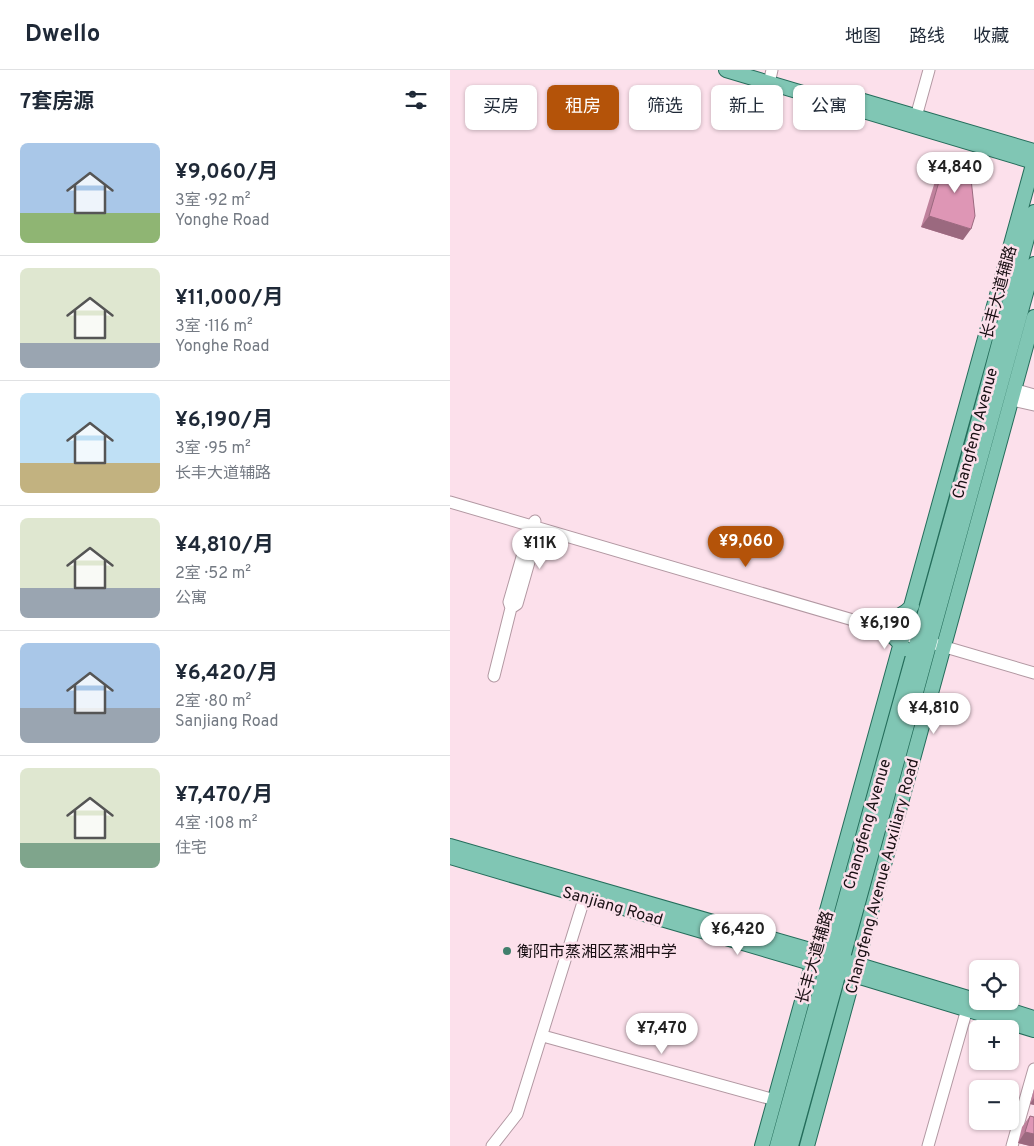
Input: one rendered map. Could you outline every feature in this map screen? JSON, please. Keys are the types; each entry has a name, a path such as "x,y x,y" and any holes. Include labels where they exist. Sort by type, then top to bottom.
{"main road":[{"path":"726,70 771,76"},
{"path":"757,70 914,121 1013,150 1034,162"},
{"path":"1013,150 1034,139"},
{"path":"1013,150 1034,150"},
{"path":"1013,150 1031,184"},
{"name":"长丰大道辅路","path":"762,1146 775,1100 827,961 915,637 912,606 1031,184 1034,162"},
{"name":"Changfeng Avenue","path":"791,1146 827,961 915,637 960,485 999,392 1034,212"},
{"name":"Changfeng Avenue","path":"776,1146 912,656 915,637 999,392 1034,264"},
{"name":"Changfeng Avenue Auxiliary Road","path":"807,1146 945,643 999,392 1034,317"},
{"path":"946,481 960,485"},
{"path":"885,626 912,606"},
{"path":"885,626 915,637"},
{"name":"Sanjiang Road","path":"450,846 855,970 969,1003"},
{"name":"Sanjiang Road","path":"450,857 585,896 827,961"},
{"name":"Sanjiang Road","path":"988,1010 1034,1030"},
{"name":"Sanjiang Road","path":"1000,1010 1034,1018"}],"street":[{"path":"914,121 929,70"},
{"path":"999,392 1020,391 1034,395"},
{"path":"999,392 1017,401 1034,405"},
{"path":"450,495 535,525"},
{"path":"450,502 885,626"},
{"path":"494,676 512,608 509,602 535,525"},
{"path":"915,637 1034,666"},
{"path":"945,643 1034,673"},
{"path":"492,1146 518,1114 585,896"},
{"path":"928,1146 972,1010"},
{"path":"543,1036 775,1100"},
{"path":"1012,1146 1034,1069"}],"building":[{"path":"947,154 969,160 975,216 971,229 929,216"},
{"path":"1030,1116 1034,1117 1034,1134 1025,1132"}],"place":[{"name":"衡阳市蒸湘区蒸湘中学","path":"507,951"}]}
